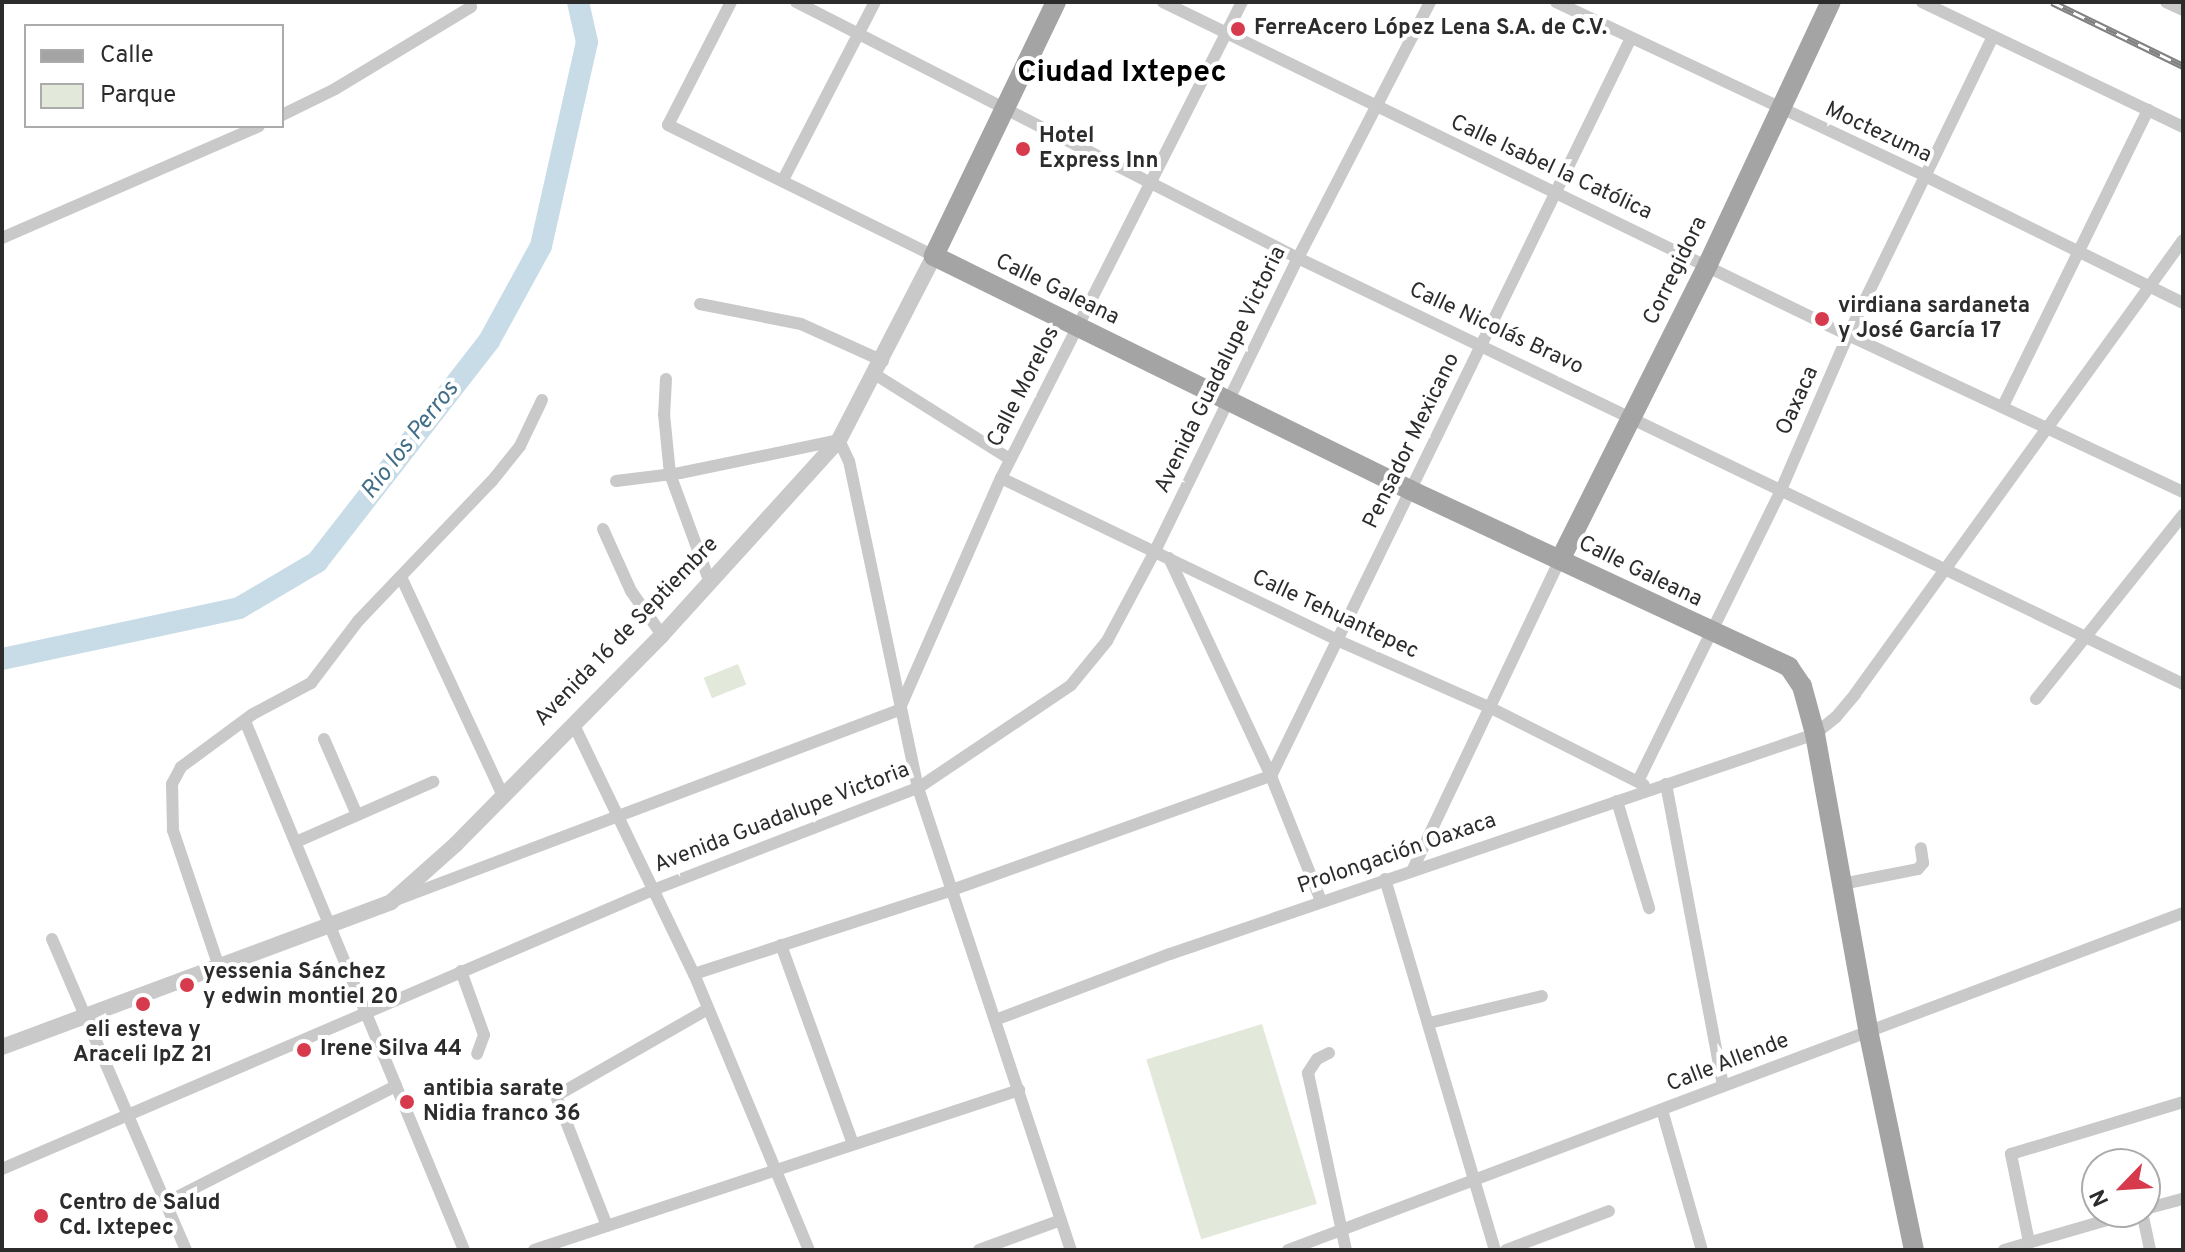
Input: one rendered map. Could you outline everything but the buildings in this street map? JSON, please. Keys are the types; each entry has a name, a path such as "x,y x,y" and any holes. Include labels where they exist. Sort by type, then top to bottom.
{"main road":[{"name":"Avenida 16 de Septiembre","path":"934,256 1056,2"},
{"name":"Corregidora","path":"1560,560 1708,264 1778,109 1831,2"},
{"name":"Calle Galeana","path":"934,256 1410,490 1789,667 1802,686 1815,734 1868,1030 1914,1250"}],"street":[{"path":"731,2 668,125 934,256"},
{"name":"Calle Nicolás Bravo","path":"796,2 1007,106 1150,184 1298,258 2183,684"},
{"path":"783,180 875,2"},
{"name":"Calle Isabel la Católica","path":"1163,2 1375,108 1556,190 1848,335 2183,492"},
{"name":"Calle Morelos","path":"899,710 1010,459 1242,2"},
{"name":"Avenida Guadalupe Victoria","path":"2,1169 653,890 918,788 1071,685 1107,641 1155,551 1298,258 1430,2"},
{"name":"Moctezuma","path":"1556,2 1925,176 2183,303"},
{"path":"1922,2 2183,127"},
{"path":"2166,2 2183,10"},
{"path":"284,114 335,89 471,7"},
{"name":"Pensador Mexicano","path":"1271,776 1631,38"},
{"name":"Oaxaca","path":"1639,779 1780,492 1848,335 1992,38"},
{"path":"2003,406 2148,110"},
{"path":"2,238 254,128"},
{"path":"1815,734 1836,717 1855,694 2183,240"},
{"name":"Avenida 16 de Septiembre","path":"2,1047 391,902 503,796 662,635 839,440 879,368 934,256"},
{"path":"700,304 801,324 879,368 1010,459"},
{"path":"666,379 664,414 670,474 710,583"},
{"path":"219,967 173,830 172,784 181,767 271,702 311,683 358,621 402,579 511,458 542,400"},
{"path":"616,481 670,474 839,440 849,461 899,710 918,788 1071,1250"},
{"name":"Calle Tehuantepec","path":"1001,478 1339,641 1491,708 1639,779 1648,790"},
{"path":"2036,699 2183,515"},
{"path":"603,529 631,591 662,635"},
{"path":"1169,558 1271,776 1321,901"},
{"path":"1413,869 1560,560"},
{"path":"402,579 503,796"},
{"path":"391,902 899,710"},
{"path":"245,721 464,1250"},
{"path":"573,723 694,974 809,1250"},
{"name":"Prolongación Oaxaca","path":"995,1020 1321,901 1815,734"},
{"path":"324,739 357,815"},
{"path":"694,974 952,890 1271,776"},
{"path":"296,842 433,782"},
{"path":"1666,784 1723,1086"},
{"path":"1617,801 1649,908"},
{"path":"1842,884 1918,869 1923,863 1921,848"},
{"path":"1385,879 1495,1250"},
{"name":"Calle Allende","path":"1288,1250 2183,913"},
{"path":"52,939 126,1118 186,1250"},
{"path":"781,945 853,1144"},
{"path":"461,971 484,1035 477,1054"},
{"path":"1429,1023 1542,996"},
{"path":"607,1226 556,1096 708,1009"},
{"path":"1329,1053 1317,1059 1308,1073 1346,1250"},
{"path":"165,1203 396,1086"},
{"path":"534,1250 1019,1090"},
{"path":"2029,1242 2011,1154 2183,1102"},
{"path":"1662,1110 1702,1250"},
{"path":"2161,1206 2183,1199"},
{"path":"1506,1250 1609,1211"},
{"path":"979,1250 1061,1220"},
{"path":"2004,1250 2081,1227"},
{"path":"2146,1228 2150,1250"}],"green space":[{"path":"738,664 746,684 712,698 704,678"},
{"path":"1262,1024 1317,1204 1201,1239 1146,1059"}],"waterway":[{"name":"Rio los Perros","path":"2,659 239,608 317,562 489,341 541,246 587,42 578,2"}],"railway":[{"path":"2052,2 2183,66"}],"place":[{"name":"FerreAcero López Lena S.A. de C.V.","path":"1238,29"},
{"name":"Hotel Express Inn","path":"1023,149"},
{"name":"virdiana sardaneta y José García 17","path":"1822,319"},
{"name":"yessenia Sánchez y edwin montiel 20","path":"187,985"},
{"name":"eli esteva y Araceli lpZ 21","path":"143,1004"},
{"name":"Irene Silva 44","path":"304,1050"},
{"name":"antibia sarate Nidia franco 36","path":"407,1102"},
{"name":"Centro de Salud Cd. Ixtepec","path":"41,1216"}],"district":[{"name":"Ciudad Ixtepec","path":"1122,74"}]}
